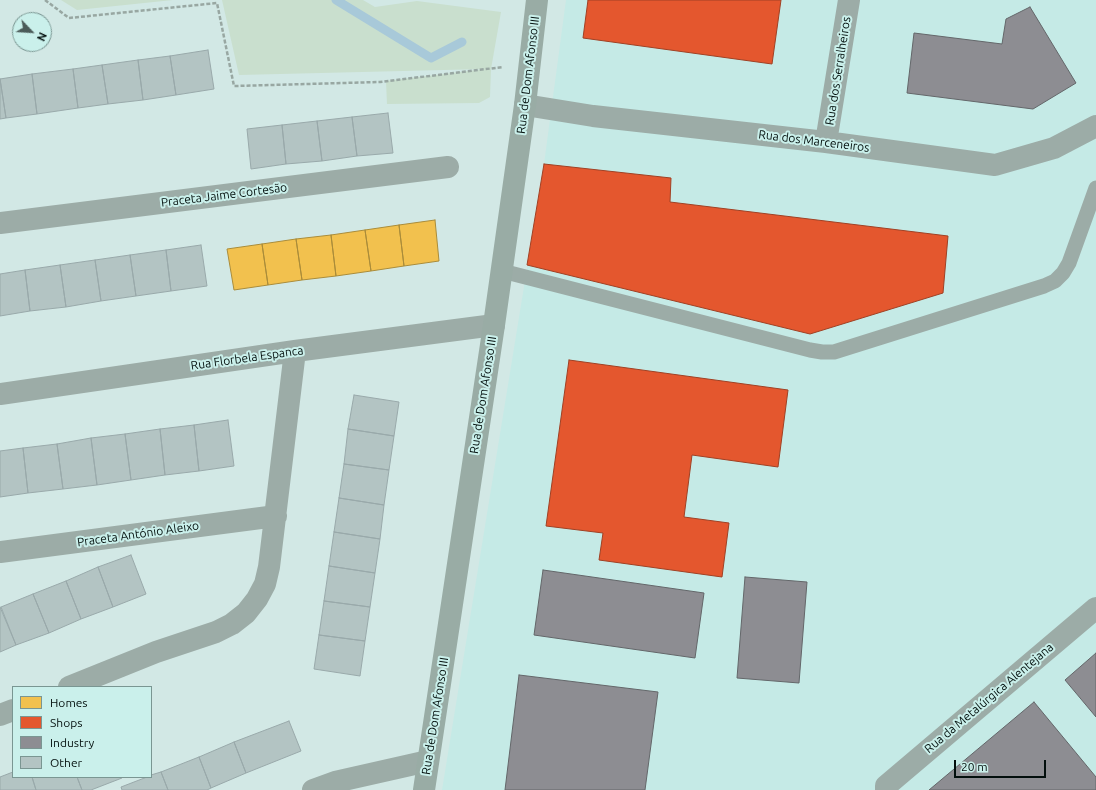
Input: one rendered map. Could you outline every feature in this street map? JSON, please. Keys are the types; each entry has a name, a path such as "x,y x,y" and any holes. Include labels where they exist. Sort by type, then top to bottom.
{"main road":[{"name":"Rua de Dom Afonso III","path":"424,790 502,271 525,105 537,0"}],"street":[{"name":"Rua dos Serralheiros","path":"826,142 848,0"},
{"name":"Rua dos Marceneiros","path":"525,105 593,116 826,142 995,164 1054,148 1096,126"},
{"name":"Praceta Jaime Cortesão","path":"0,223 448,167"},
{"name":"Rua Florbela Espanca","path":"0,394 295,351 494,325"},
{"path":"71,686 156,652 216,632 232,624 246,613 257,600 265,584 269,567 295,351"},
{"name":"Praceta António Aleixo","path":"0,552 276,516"},
{"name":"Rua da Metalúrgica Alentejana","path":"886,790 886,786 1096,608"},
{"path":"0,715 12,710"},
{"path":"313,790 337,786 428,761"}],"lane":[{"path":"502,271 810,350 834,352 1044,286 1055,281 1063,273 1069,263 1096,188"}],"path":[{"path":"45,0 69,18 217,3 234,86 380,82 506,66"}],"shaded area":[{"path":"566,0 1096,0 1096,790 442,790 544,164"}],"green space":[{"path":"61,0 173,0 77,10"},
{"path":"222,0 363,0 375,7 417,1 501,12 491,69 490,97 479,103 387,104 386,81 485,69 239,75"}],"building: Homes":[{"path":"435,220 439,261 404,266 399,225"},
{"path":"399,225 404,266 371,271 365,230"},
{"path":"365,230 371,271 336,276 331,235"},
{"path":"331,235 336,276 302,280 296,239"},
{"path":"296,239 302,280 268,285 262,244"},
{"path":"262,244 268,285 234,290 227,249"}],"building: Shops":[{"path":"588,0 781,0 772,64 583,38"},
{"path":"544,164 671,178 670,202 948,236 943,293 810,334 527,265"},
{"path":"569,360 788,390 778,467 692,455 684,517 729,523 722,577 599,560 603,533 546,526"}],"building: Industry":[{"path":"1030,7 1076,83 1033,109 907,93 914,33 1002,44 1006,19"},
{"path":"543,570 704,593 695,658 534,635"},
{"path":"745,577 807,582 799,683 737,678"},
{"path":"1096,653 1096,717 1065,680"},
{"path":"519,675 658,692 645,790 505,790"},
{"path":"1034,702 1096,777 1096,790 929,790"}],"building: Other":[{"path":"208,50 214,89 176,95 170,56"},
{"path":"170,56 176,95 143,100 138,60"},
{"path":"138,60 143,100 108,104 102,65"},
{"path":"102,65 108,104 78,108 73,69"},
{"path":"73,69 78,108 37,114 32,74"},
{"path":"32,74 37,114 6,118 0,79"},
{"path":"0,79 6,118 0,119"},
{"path":"388,113 393,153 357,156 352,117"},
{"path":"352,117 357,156 322,161 317,121"},
{"path":"317,121 322,161 286,164 282,125"},
{"path":"282,125 286,164 251,169 247,129"},
{"path":"201,245 207,286 171,291 166,250"},
{"path":"166,250 171,291 136,296 130,255"},
{"path":"130,255 136,296 101,301 95,260"},
{"path":"95,260 101,301 66,307 60,265"},
{"path":"60,265 66,307 30,311 25,270"},
{"path":"25,270 30,311 0,316 0,274"},
{"path":"354,395 399,402 394,436 348,429"},
{"path":"228,420 234,466 199,471 194,425"},
{"path":"194,425 199,471 165,475 160,429"},
{"path":"160,429 165,475 131,480 125,434"},
{"path":"348,429 394,436 389,470 344,464"},
{"path":"125,434 131,480 97,485 91,438"},
{"path":"91,438 97,485 63,489 57,444"},
{"path":"57,444 63,489 28,493 23,448"},
{"path":"23,448 28,493 0,497 0,451"},
{"path":"344,464 389,470 384,505 339,498"},
{"path":"339,498 384,505 380,539 334,532"},
{"path":"334,532 380,539 375,573 329,566"},
{"path":"131,555 146,594 113,607 98,567"},
{"path":"329,566 375,573 370,607 324,601"},
{"path":"98,567 113,607 81,619 66,581"},
{"path":"66,581 81,619 49,633 33,594"},
{"path":"33,594 49,633 16,645 1,607"},
{"path":"324,601 370,607 365,641 319,635"},
{"path":"0,607 16,645 0,652"},
{"path":"319,635 365,641 360,676 314,669"},
{"path":"289,721 301,751 246,773 234,742"},
{"path":"234,742 246,773 211,788 199,757"},
{"path":"199,757 211,788 207,790 168,790 161,772"},
{"path":"12,772 12,778 32,778 36,790 0,790 0,777"},
{"path":"161,772 168,790 122,790 121,787 144,778 152,778 152,775"},
{"path":"32,778 77,778 82,790 36,790"},
{"path":"77,778 122,778 91,790 82,790"}],"waterway":[{"path":"336,0 431,58 462,42"}]}
